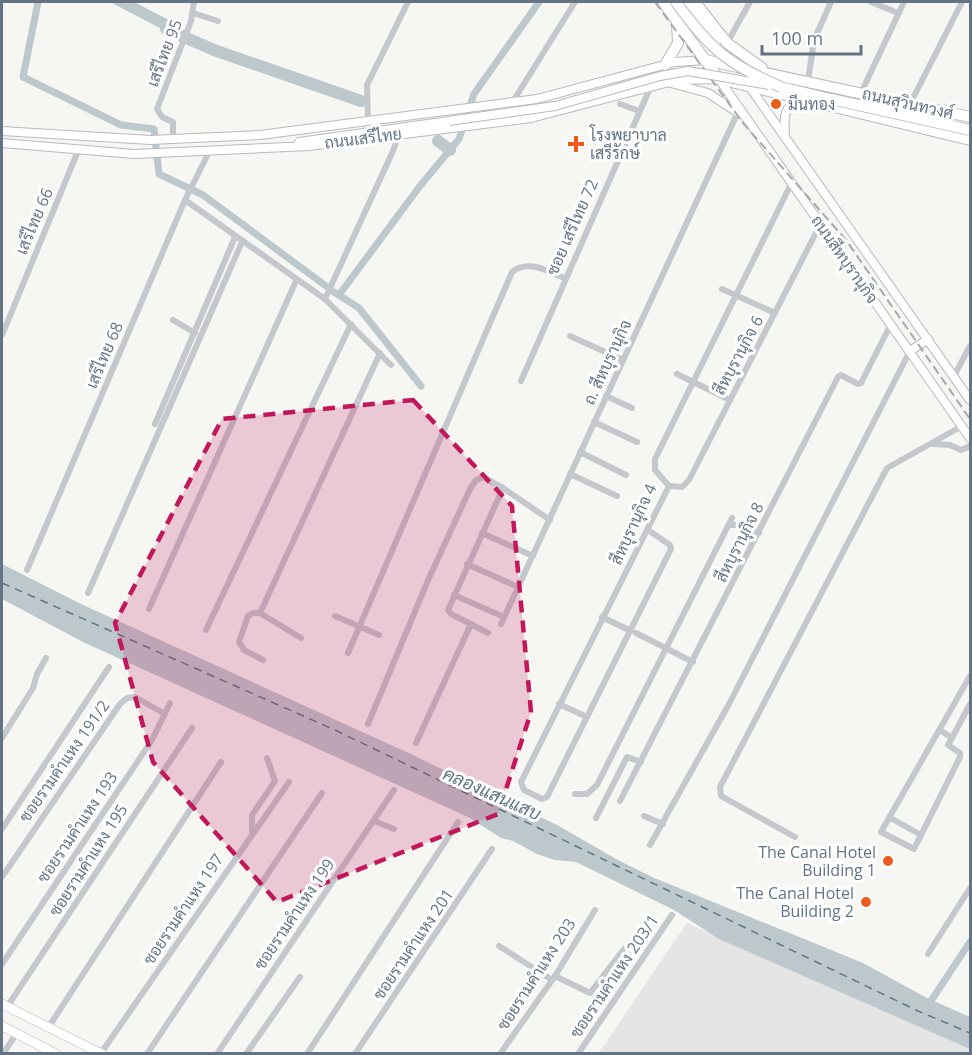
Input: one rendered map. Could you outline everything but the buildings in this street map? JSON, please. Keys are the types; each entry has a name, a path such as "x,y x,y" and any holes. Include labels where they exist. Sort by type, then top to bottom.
{"highway":[{"path":"663,2 719,80"},
{"path":"675,2 722,56 785,92 970,129"},
{"path":"685,2 749,86"},
{"path":"695,2 728,42 771,73"},
{"path":"665,65 678,43 677,21"},
{"name":"ถนนสุวินทวงศ์","path":"705,60 970,117"},
{"path":"785,92 776,84 779,77 787,76"},
{"name":"ถนนสุวินทวงศ์","path":"719,80 785,92 802,100 850,113 970,140"},
{"path":"849,90 841,91 838,97 850,113"}],"main road":[{"name":"ถนนเสรีไทย","path":"2,131 150,140 252,136 512,103 571,91 665,65 705,60"},
{"path":"282,147 324,137 447,125 555,106 688,70 785,92"},
{"name":"ถนนเสรีไทย","path":"2,143 78,151 150,154 282,147 399,134 447,125 472,125 541,116 664,82 688,78 719,80"},
{"name":"ถนนสีหบุรานุกิจ","path":"719,80 970,438"},
{"path":"664,82 697,89 748,120"},
{"name":"ถนนสีหบุรานุกิจ","path":"749,86 970,400"},
{"path":"571,91 577,99 574,107"},
{"path":"785,137 786,111 790,104 802,100"},
{"path":"910,351 928,339"},
{"path":"4,1005 101,1053"},
{"path":"2,1026 56,1053"}],"street":[{"name":"เสรีไทย 95","path":"171,140 173,122 162,117 157,109 191,21 195,2"},
{"path":"369,122 367,85 408,2"},
{"path":"512,103 575,2"},
{"path":"728,42 750,2"},
{"path":"808,81 814,40 831,2"},
{"path":"871,2 898,13"},
{"path":"861,93 904,2"},
{"path":"910,104 962,2"},
{"path":"193,13 218,21"},
{"name":"ซอย เสรีไทย 72","path":"521,381 564,278 651,86"},
{"path":"620,104 639,111"},
{"name":"ถ. สีหบุรานุกิจ","path":"454,595 502,620 738,112"},
{"path":"325,298 399,134"},
{"name":"เสรีไทย 66","path":"2,335 78,151"},
{"name":"เสรีไทย 68","path":"27,570 185,199 209,152"},
{"name":"สีหบุรานุกิจ 4","path":"587,717 547,797 542,799 524,790 521,782 669,486 654,465 792,182"},
{"path":"185,199 242,242 325,298 391,365"},
{"name":"สีหบุรานุกิจ 6","path":"669,486 682,487 689,480 821,223"},
{"path":"155,423 235,237"},
{"path":"88,593 242,242"},
{"path":"348,653 357,625 512,272 524,266 535,266 564,278"},
{"path":"149,609 296,280"},
{"path":"722,289 775,314"},
{"path":"173,320 195,333"},
{"path":"206,630 351,324"},
{"name":"สีหบุรานุกิจ 8","path":"620,801 838,377 841,375 858,384 861,383 891,324"},
{"path":"570,336 623,360"},
{"path":"954,376 970,346"},
{"path":"650,845 750,664 910,351"},
{"path":"260,614 292,538 380,353"},
{"path":"677,374 730,400"},
{"path":"606,396 632,408"},
{"path":"594,422 638,442"},
{"path":"795,837 721,796 720,787 887,468 962,426"},
{"path":"931,444 945,444 961,450 970,446"},
{"path":"580,452 626,475"},
{"path":"570,474 617,496"},
{"path":"368,724 429,578 476,480 489,477 550,520"},
{"path":"488,633 449,612 467,564 503,488"},
{"path":"575,794 587,794 597,785 732,518"},
{"path":"729,525 738,525 759,533"},
{"path":"559,704 587,717 633,632 671,549 670,545 648,530"},
{"path":"482,533 533,556"},
{"path":"467,564 518,587"},
{"path":"263,660 244,650 239,642 248,616 253,613 260,614 301,638"},
{"path":"335,616 379,635"},
{"path":"602,617 693,662"},
{"path":"416,743 471,624"},
{"path":"2,738 33,688 36,674 46,658"},
{"path":"2,829 109,668"},
{"path":"970,676 880,832 914,849 960,757 960,753 948,745 970,705"},
{"name":"ซอยรามคำแหง 191/2","path":"2,877 80,759 123,700 135,697 165,714"},
{"name":"ซอยรามคำแหง 193","path":"2,963 152,740 170,703"},
{"name":"ซอยรามคำแหง 195","path":"4,1005 192,728"},
{"path":"940,730 952,738"},
{"path":"252,832 252,814 275,781 267,758"},
{"path":"596,818 627,758 641,762"},
{"path":"48,1028 221,762"},
{"name":"ซอยรามคำแหง 197","path":"101,1053 252,832 289,782"},
{"name":"ซอยรามคำแหง 199","path":"217,1053 394,789"},
{"path":"147,1053 322,793"},
{"path":"644,816 663,824"},
{"path":"889,817 921,835"},
{"path":"374,821 394,829"},
{"path":"307,1053 458,822"},
{"name":"ซอยรามคำแหง 201","path":"355,1053 492,849"},
{"path":"928,954 970,888"},
{"name":"ซอยรามคำแหง 203","path":"500,1053 553,978 594,910"},
{"name":"ซอยรามคำแหง 203/1","path":"578,1053 672,915"},
{"path":"499,946 553,978 590,993 624,949"},
{"path":"246,1053 300,977"},
{"path":"3,1053 16,1034"}],"highlighted area":[{"path":"413,400 512,506 531,712 498,814 277,902 153,762 115,623 222,419"}],"shaded area":[{"path":"687,923 970,1049 970,1054 598,1054"}],"water":[{"path":"110,2 134,2 165,18 184,24 177,37"},
{"name":"คลองแสนแสบ","path":"2,564 81,604 413,755 559,826 652,877 863,963 927,998 970,1017 970,1049 719,939 674,910 576,862 555,860 501,838 470,818 83,642 2,599"}],"waterway":[{"path":"38,2 23,77 121,125 154,129 159,174 203,195 326,286"},
{"path":"339,295 420,186 459,139 474,94 539,2"},
{"path":"166,29 214,50 361,101"},
{"path":"438,141 450,150"},
{"path":"334,292 359,308 421,386"},
{"path":"927,1007 970,942"}],"ferry route":[{"path":"2,583 335,730 918,1011 970,1033"}],"railway":[{"path":"655,2 743,123 846,240 970,419"}],"place":[{"name":"มีนทอง","path":"776,104"},
{"name":"โรงพยาบาล เสรีรักษ์","path":"576,144"},
{"name":"The Canal Hotel Building 1","path":"888,861"},
{"name":"The Canal Hotel Building 2","path":"866,902"}]}
